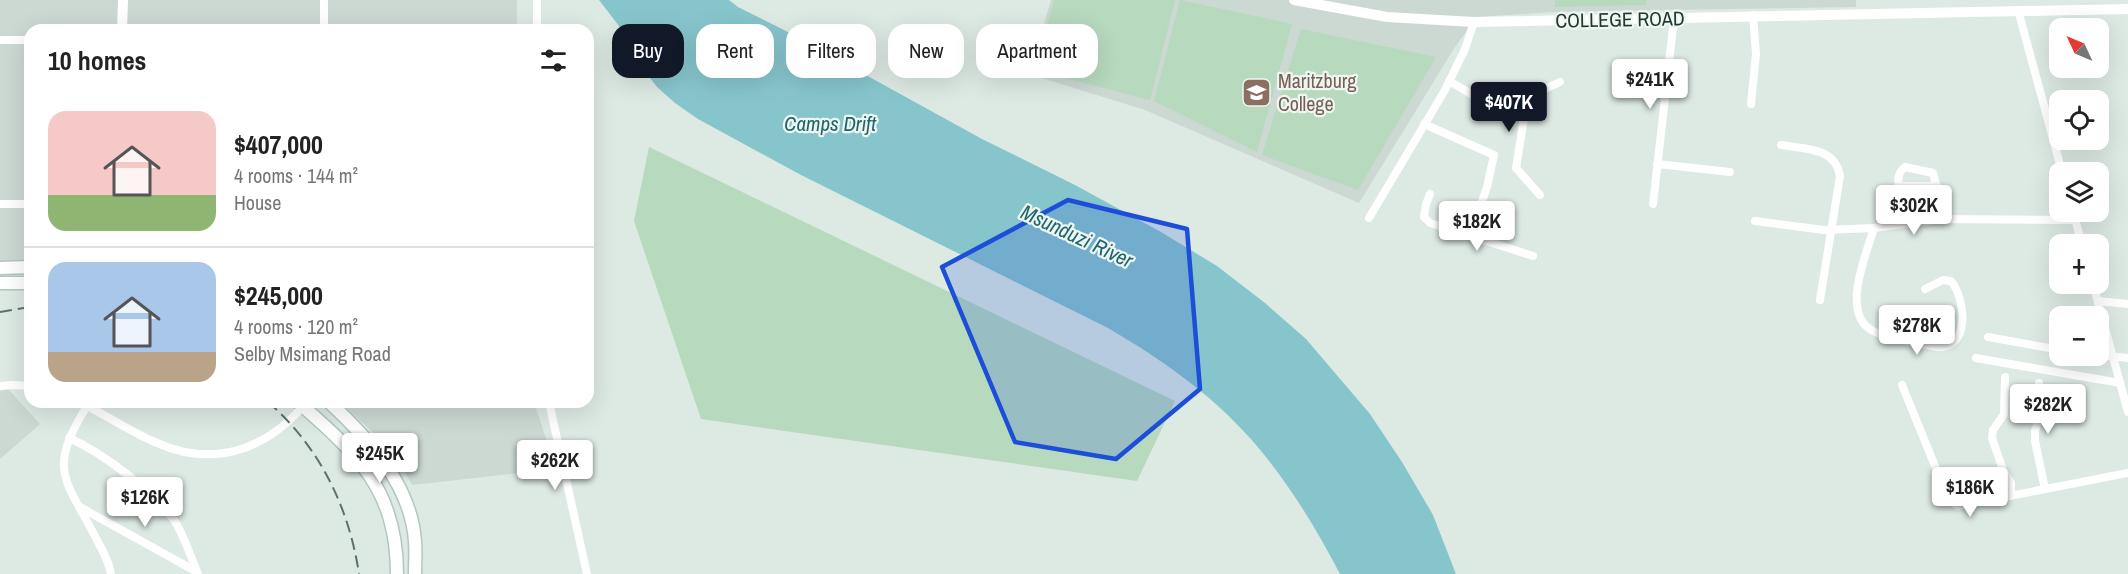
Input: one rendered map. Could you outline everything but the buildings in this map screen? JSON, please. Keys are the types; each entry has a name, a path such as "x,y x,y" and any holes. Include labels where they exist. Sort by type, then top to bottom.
{"main road":[{"path":"0,268 24,267"},
{"path":"0,284 24,283"},
{"path":"308,408 350,448 374,482 381,496 394,540 397,574"},
{"path":"335,408 382,460 403,493 415,541 415,574"},
{"path":"344,408 351,424"}],"street":[{"path":"123,0 123,24"},
{"path":"324,0 324,24"},
{"path":"537,0 537,24"},
{"name":"COLLEGE ROAD","path":"1294,0 1387,17 1474,22 2128,9"},
{"path":"2018,10 2059,162"},
{"path":"1751,104 1756,54 1753,15"},
{"path":"1653,204 1674,18"},
{"path":"1369,218 1449,81 1465,49 1474,22"},
{"path":"0,40 24,40"},
{"path":"1449,81 1478,98 1524,118"},
{"path":"1540,195 1516,168 1524,118 1530,99 1535,94 1560,82"},
{"path":"1424,124 1494,155 1487,187 1470,236"},
{"path":"1781,145 1825,153 1835,161 1840,176 1820,300"},
{"path":"1658,164 1730,172"},
{"path":"1936,220 1937,186"},
{"path":"1430,194 1424,211 1425,219 1430,223 1533,256"},
{"path":"0,204 24,204"},
{"path":"1755,221 1831,229 1874,228 1936,220 2049,217"},
{"path":"1874,228 1856,299 1857,311 1862,322 1872,330 1886,335 1936,347 1951,346 1960,332 1962,322 1957,289 1951,281 1943,280 1925,289"},
{"path":"2096,294 2128,412"},
{"path":"2098,301 2128,304"},
{"path":"1988,337 2049,348"},
{"path":"2109,355 2128,358"},
{"path":"1976,357 2120,383"},
{"path":"2006,378 2004,414 1993,430 1992,438 2003,470 2011,483 2012,496"},
{"path":"2039,383 2041,413 2035,431 2035,441 2045,489"},
{"path":"1902,385 1949,501 1958,506 2128,473"},
{"path":"0,386 24,386"},
{"path":"81,408 69,438 63,470 66,484 106,558 111,574"},
{"path":"90,408 157,444 188,453 207,454 233,452 258,443 278,430 298,408"},
{"path":"550,408 587,574"},
{"path":"69,438 86,445 109,461 163,508 182,535 197,573"},
{"path":"80,507 197,573"}],"highlighted area":[{"path":"1068,200 1187,229 1200,389 1116,459 1015,442 942,267"}],"shaded area":[{"path":"0,0 517,0 517,24 24,24 24,265 0,267"},
{"name":"Maritzburg College","path":"1051,0 1856,0 1856,7 1554,12 1477,17 1455,47 1359,203 1145,110 1042,78 1098,78 1098,24 1044,24"},
{"path":"8,389 40,424 0,459 0,391"},
{"path":"346,408 536,408 556,469 412,485 393,451"}],"green space":[{"path":"1054,0 1175,0 1150,100 1066,78 1098,78 1098,24 1047,24"},
{"path":"1180,0 1292,24 1257,152 1154,101"},
{"path":"1555,0 1646,0 1646,5 1555,7"},
{"path":"1301,29 1436,57 1358,190 1262,155"},
{"path":"649,147 1175,401 1137,481 701,419 634,221"}],"water":[{"name":"Camps Drift","path":"599,0 729,0 772,24 696,24 696,78 774,78 774,25 786,31 786,78 871,78 982,139 1075,185 1217,266 1265,303 1306,339 1370,414 1433,515 1456,574 1340,574 1299,503 1262,452 1234,421 1183,377 1108,328 801,175 698,119 675,103 650,78 684,78 684,24 617,24"}],"railway":[{"path":"0,312 24,308"},
{"path":"274,408 302,438 329,479 348,525 359,574"}],"place":[{"name":"Maritzburg College","path":"1257,92"}],"water label":[{"name":"Msunduzi River","path":"1077,236"}]}
